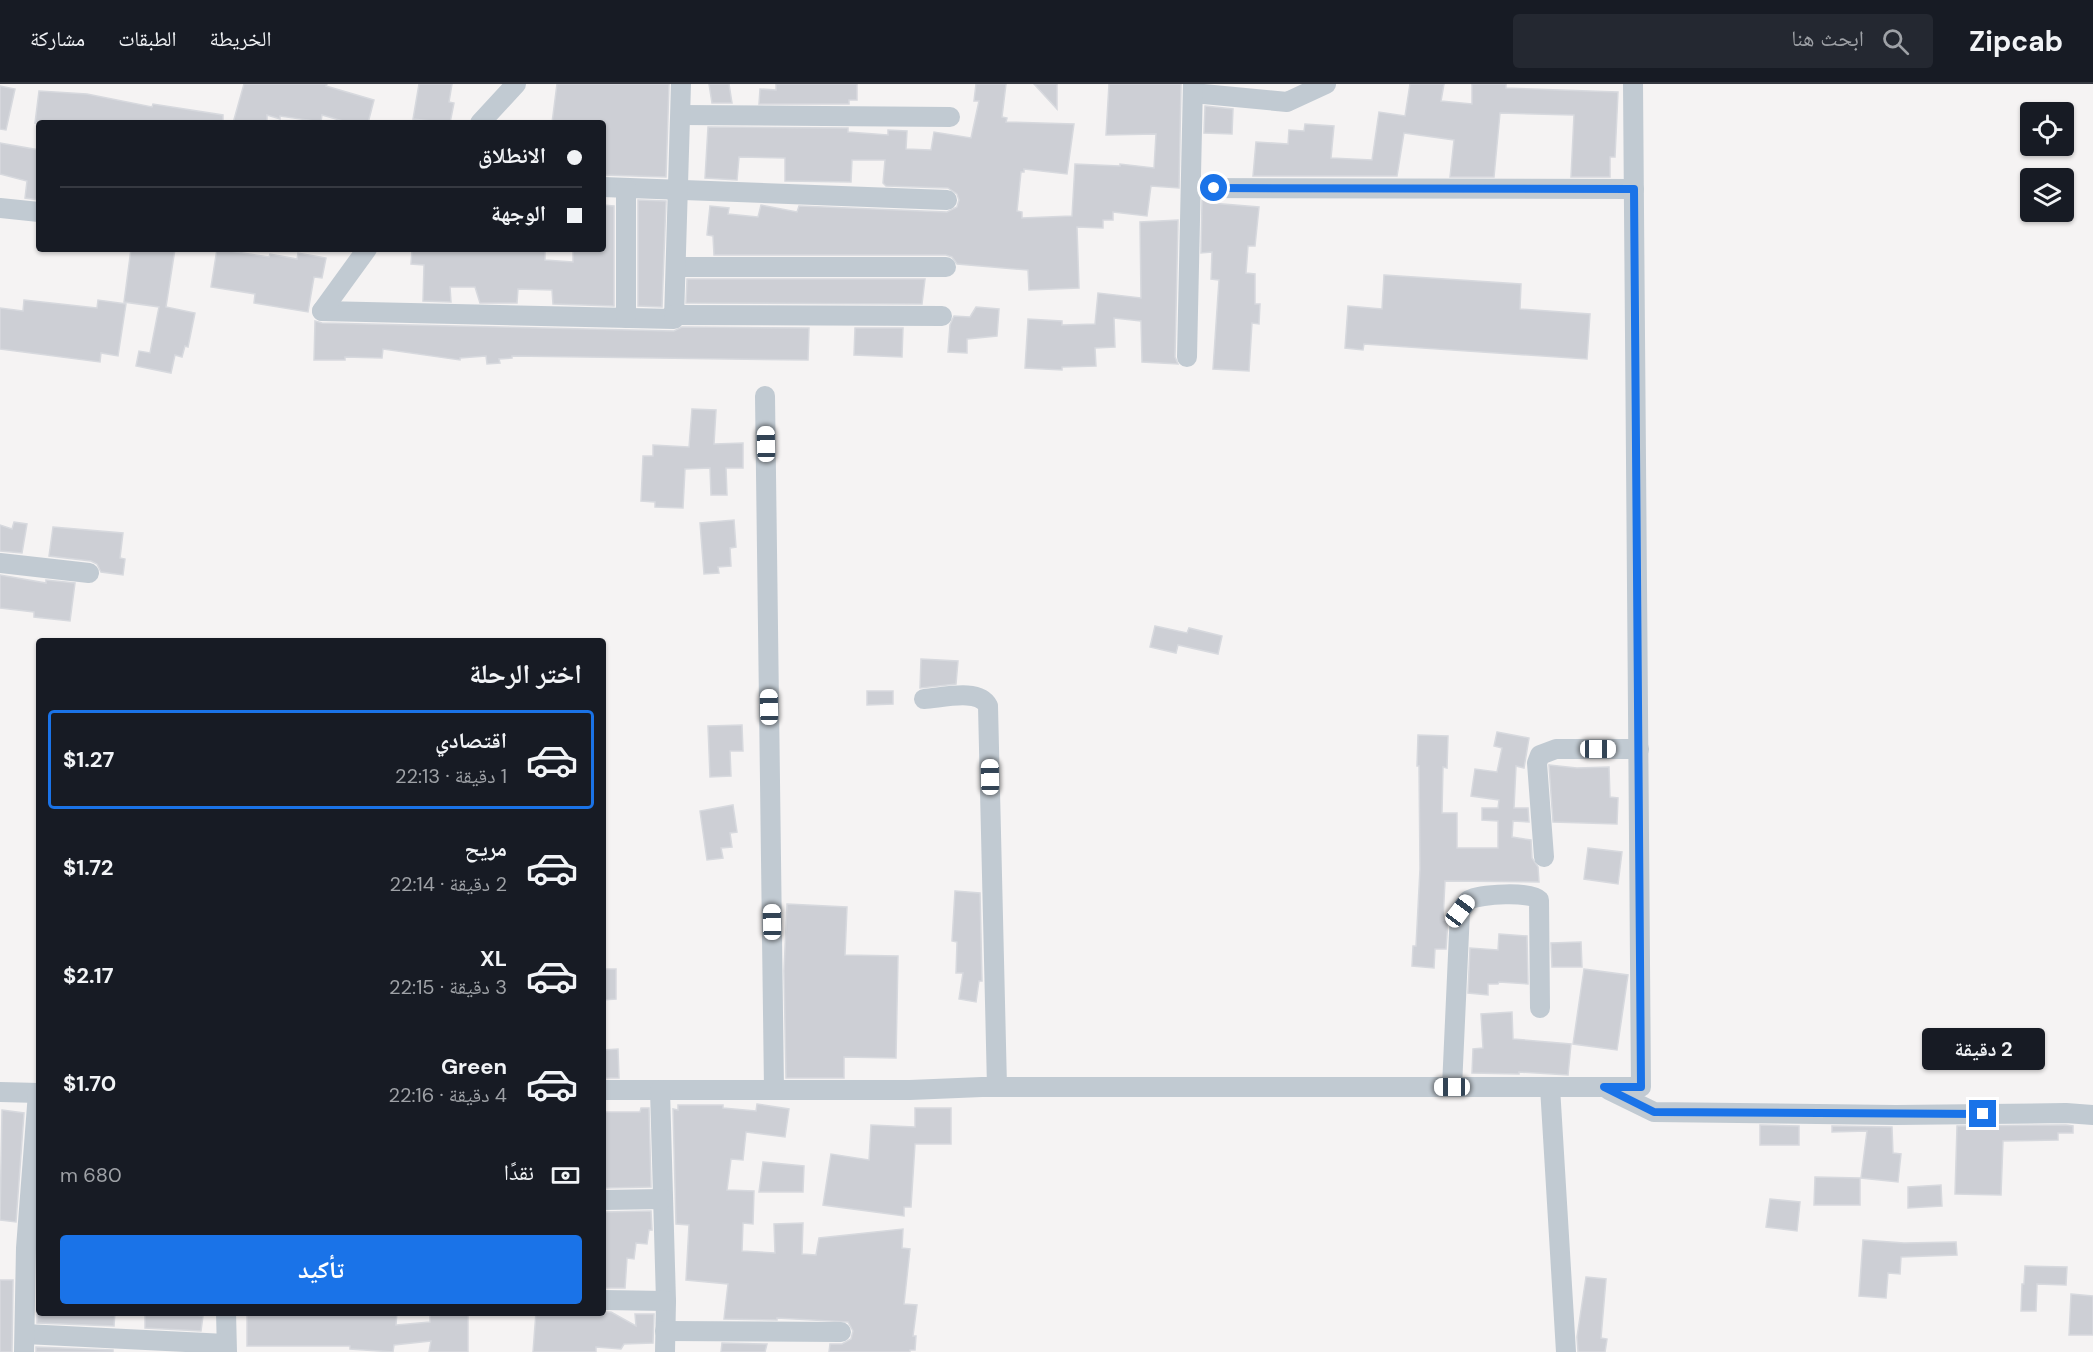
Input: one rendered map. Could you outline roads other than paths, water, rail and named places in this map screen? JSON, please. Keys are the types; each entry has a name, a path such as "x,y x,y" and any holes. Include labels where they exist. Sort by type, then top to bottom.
{"street":[{"path":"483,120 516,84"},
{"path":"365,252 322,311 674,319 681,84"},
{"path":"1187,357 1193,88 1287,102 1326,84"},
{"path":"606,1090 997,1087 1641,1087 1633,84"},
{"path":"681,115 950,117"},
{"path":"606,188 947,200"},
{"path":"626,188 626,318"},
{"path":"1191,188 1634,189"},
{"path":"0,208 36,212"},
{"path":"676,267 946,267"},
{"path":"674,315 942,316"},
{"path":"765,396 774,1090"},
{"path":"0,563 88,573"},
{"path":"924,699 974,696 985,701 988,706 997,1087"},
{"path":"1544,857 1537,763 1540,756 1556,749 1639,749"},
{"path":"1452,1087 1460,911 1468,900 1483,896 1531,895 1539,900 1540,1008"},
{"path":"1550,1087 1566,1352"},
{"path":"1604,1087 1654,1112 1896,1115 2066,1113 2093,1115"},
{"path":"660,1090 666,1301 665,1352"},
{"path":"0,1092 36,1093"},
{"path":"36,1170 33,1248 25,1343 226,1348 226,1316"},
{"path":"606,1200 663,1199"},
{"path":"606,1300 666,1301"},
{"path":"665,1331 841,1332"}]}
